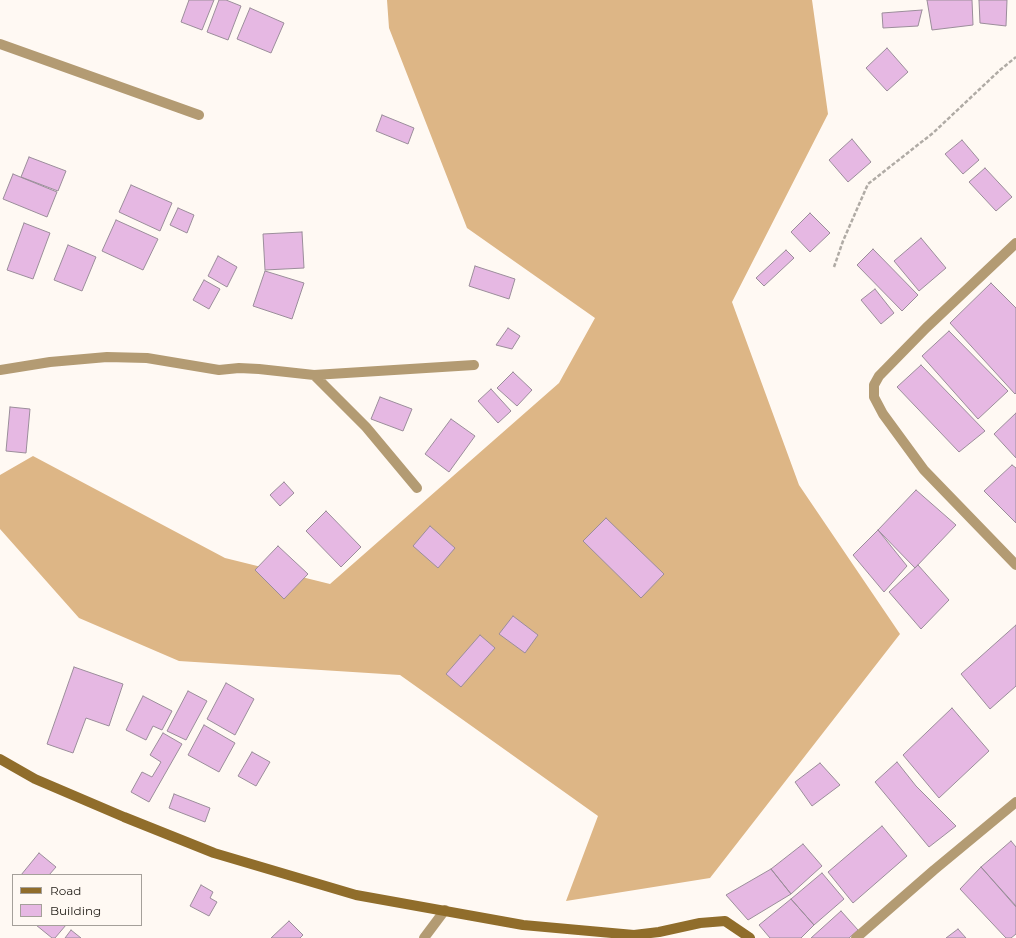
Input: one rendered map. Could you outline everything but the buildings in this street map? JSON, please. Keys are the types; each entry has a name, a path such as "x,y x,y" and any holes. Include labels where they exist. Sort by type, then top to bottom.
{"street":[{"path":"0,44 199,116"},
{"path":"1016,243 926,328 879,376 874,385 874,397 883,414 924,470 1016,565"},
{"path":"0,370 50,362 107,357 147,358 218,370 259,368 314,375 474,365"},
{"path":"314,375 366,427 417,488"},
{"path":"0,759 35,779 214,853 356,895 523,925 634,935 659,932 700,923 725,921 750,938"},
{"path":"856,938 934,870 1016,802"},
{"path":"424,938 445,910"}],"path":[{"path":"834,266 843,241 868,184 933,133 1000,70 1016,57"}],"shaded area":[{"path":"387,0 812,0 828,114 732,302 799,485 900,634 710,878 566,901 598,816 400,675 179,661 79,618 0,529 0,475 33,456 225,558 330,584 559,383 595,318 467,228 389,28"}]}
